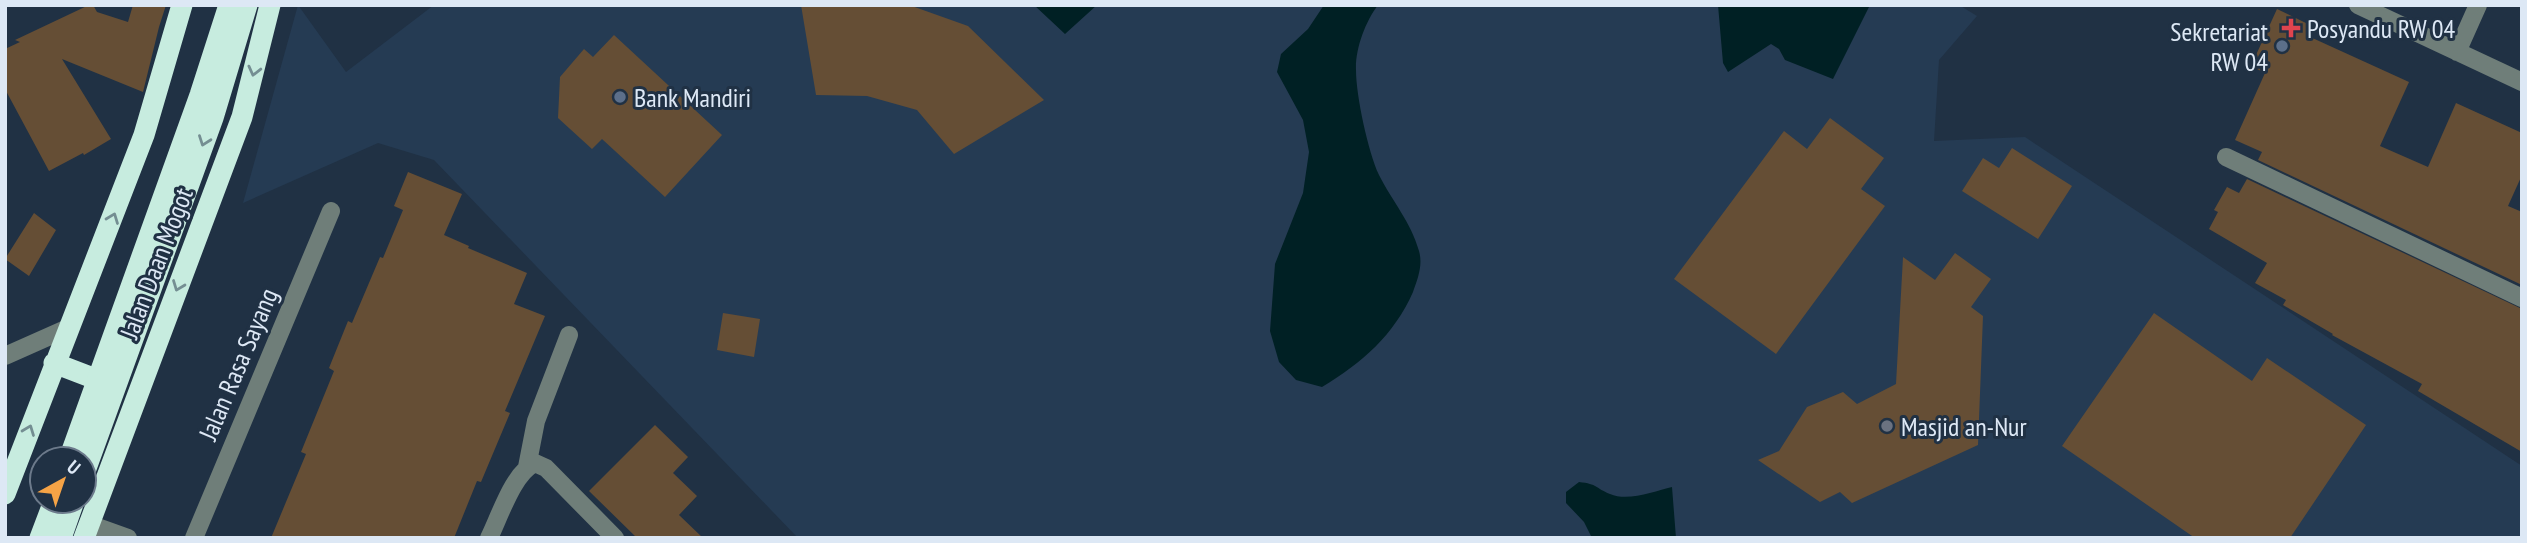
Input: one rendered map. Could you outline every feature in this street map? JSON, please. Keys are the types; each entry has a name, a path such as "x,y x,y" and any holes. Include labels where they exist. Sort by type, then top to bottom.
{"highway":[{"path":"5,494 144,135 182,5"},
{"name":"Jalan Daan Mogot","path":"74,445 195,108 229,5"},
{"name":"Jalan Daan Mogot","path":"95,445 213,118 247,5"},
{"name":"Jalan Daan Mogot","path":"86,531 242,117 270,5"},
{"path":"54,363 136,394"},
{"path":"40,538 49,515"},
{"path":"61,538 69,515"}],"street":[{"path":"2358,5 2522,82"},
{"path":"2457,52 2478,5"},
{"path":"2226,156 2522,298"},
{"name":"Jalan Rasa Sayang","path":"194,538 331,211"},
{"path":"5,356 68,328"},
{"path":"527,467 536,421 569,335"},
{"path":"489,538 517,479 527,467 535,463 546,468 615,538"},
{"path":"86,531 128,538"}],"shaded area":[{"path":"298,5 346,72 434,5 1959,5 1977,16 1939,60 1934,141 2025,137 2522,466 2522,538 798,538 434,160 378,143 243,203"},
{"path":"1034,5 1097,5 1065,34"},
{"path":"1324,5 1378,5 1365,28 1357,54 1360,108 1375,165 1411,231 1420,261 1413,292 1386,335 1363,358 1322,387 1296,380 1279,362 1270,331 1275,264 1303,193 1309,152 1303,120 1277,72 1281,54 1308,29"},
{"path":"1718,5 1870,5 1833,79 1785,60 1779,49 1771,44 1728,72 1723,63"},
{"path":"1579,482 1625,497 1672,487 1676,538 1592,538 1584,522 1566,503 1566,492"}],"building":[{"path":"93,5 97,12 128,22 133,5 166,5 143,92 62,59 111,139 49,171 5,89 5,49 20,42 15,40"},
{"path":"801,5 909,5 968,26 1044,100 954,154 917,110 867,96 816,95"},
{"path":"2277,9 2312,26 2308,36 2409,82 2380,146 2428,167 2456,103 2522,133 2522,175 2508,206 2522,212 2522,285 2258,160 2262,152 2235,140 2265,73 2251,66"},
{"name":"Bank Mandiri","path":"614,35 722,135 665,197 602,139 592,149 558,118 560,77 584,49 593,57"},
{"path":"1830,118 1884,158 1861,189 1885,206 1776,354 1674,279 1784,131 1807,149"},
{"path":"2012,148 2072,186 2038,239 1962,191 1983,158 1999,168"},
{"path":"408,172 462,194 444,235 527,273 514,304 545,316 505,411 510,413 481,482 477,481 454,538 271,538 306,454 301,452 334,371 329,368 348,321 352,323 403,210 394,206"},
{"path":"2247,179 2522,309 2522,452 2418,391 2422,384 2332,335 2283,305 2286,300 2255,283 2267,263 2209,229 2218,212 2214,210 2227,187 2239,193"},
{"path":"34,213 56,230 29,276 5,259"},
{"name":"Masjid an-Nur","path":"1955,253 1991,279 1971,307 1983,316 1978,445 1852,503 1840,492 1820,502 1758,460 1779,451 1807,407 1843,392 1857,404 1896,384 1903,257 1935,280"},
{"path":"723,313 760,319 754,357 717,350"},
{"path":"2154,313 2252,381 2267,358 2366,425 2290,538 2195,538 2062,446"},
{"path":"655,425 688,457 673,473 697,496 679,515 703,538 637,538 589,491"}],"place":[{"name":"Posyandu RW 04","path":"2291,28"},
{"name":"Sekretariat RW 04","path":"2282,46"},
{"name":"Bank Mandiri","path":"620,97"},
{"name":"Masjid an-Nur","path":"1887,426"}]}
